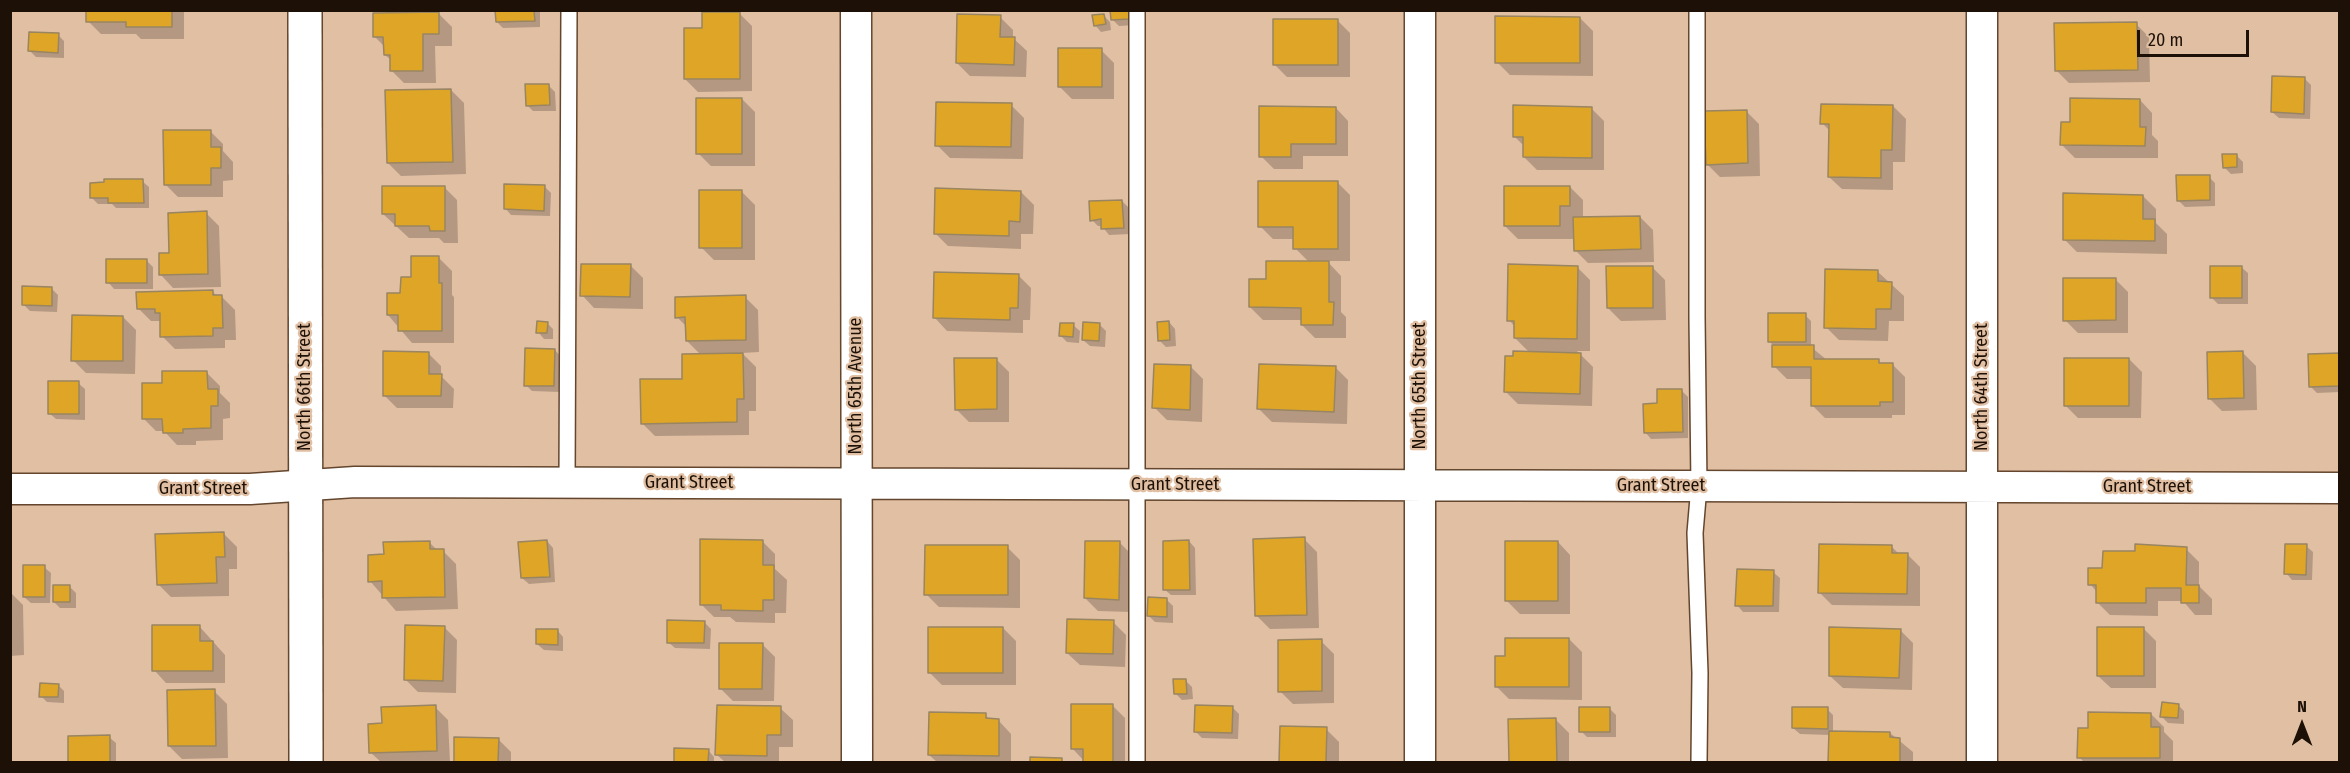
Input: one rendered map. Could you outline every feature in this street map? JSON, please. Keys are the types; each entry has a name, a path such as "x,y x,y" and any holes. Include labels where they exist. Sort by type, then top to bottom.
{"street":[{"name":"North 66th Street","path":"305,10 306,762"},
{"name":"North 65th Avenue","path":"856,10 856,762"},
{"name":"North 65th Street","path":"1420,10 1420,762"},
{"name":"North 64th Street","path":"1982,10 1982,762"},
{"name":"Grant Street","path":"10,489 250,489 355,482 2340,488"}],"lane":[{"path":"567,483 570,10"},
{"path":"1137,10 1137,762"},
{"path":"1697,10 1697,317 1700,486 1695,533 1700,662 1699,762"}],"building":[{"path":"86,10 172,10 172,27 126,27 126,22 86,22"},
{"path":"495,10 534,10 535,21 496,22"},
{"path":"1110,10 1129,10 1130,19 1111,20"},
{"path":"439,12 439,34 423,34 423,71 390,71 390,55 384,55 383,37 373,37 373,13"},
{"path":"702,12 740,12 740,79 684,79 684,28 702,28"},
{"path":"957,14 1001,15 1000,37 1015,37 1014,65 956,63"},
{"path":"1104,14 1106,24 1094,26 1092,15"},
{"path":"1495,16 1580,17 1580,63 1495,63"},
{"path":"1273,19 1338,19 1338,65 1273,65"},
{"path":"2137,22 2138,70 2055,71 2054,23"},
{"path":"29,32 59,33 58,53 28,51"},
{"path":"1058,48 1102,48 1102,87 1058,87"},
{"path":"2272,76 2305,77 2304,114 2271,112"},
{"path":"525,84 549,84 550,105 526,106"},
{"path":"451,89 453,162 387,163 385,90"},
{"path":"696,98 742,98 742,154 696,154"},
{"path":"2070,98 2140,99 2140,127 2146,127 2145,146 2060,145 2061,122 2070,122"},
{"path":"936,102 1012,103 1011,147 935,146"},
{"path":"1821,104 1893,105 1892,150 1881,150 1881,178 1828,177 1829,124 1820,124"},
{"path":"1513,105 1592,107 1592,158 1523,157 1523,137 1513,137"},
{"path":"1259,106 1336,107 1336,144 1291,144 1291,157 1259,157"},
{"path":"1747,110 1748,163 1706,165 1704,111"},
{"path":"163,130 211,130 211,147 221,147 221,168 211,168 211,185 164,185"},
{"path":"2222,154 2237,154 2237,167 2223,168"},
{"path":"2176,175 2210,175 2210,200 2177,201"},
{"path":"104,179 143,179 144,203 108,203 108,198 90,198 90,183 104,182"},
{"path":"1258,181 1338,181 1338,249 1293,249 1293,227 1258,227"},
{"path":"504,184 545,185 544,211 504,209"},
{"path":"382,186 445,186 445,231 430,231 429,226 395,226 395,214 382,214"},
{"path":"1504,186 1570,186 1570,206 1560,206 1560,226 1504,226"},
{"path":"935,188 1021,191 1020,222 1009,221 1009,236 934,234"},
{"path":"699,190 742,190 742,248 699,248"},
{"path":"2063,193 2143,195 2143,219 2155,219 2155,241 2063,240"},
{"path":"1122,200 1124,228 1101,229 1101,219 1090,221 1089,201"},
{"path":"207,211 208,274 159,275 159,253 169,253 168,213"},
{"path":"1640,216 1641,249 1574,251 1573,217"},
{"path":"411,256 439,256 439,283 442,283 442,331 398,331 398,315 387,315 387,293 400,293 401,277 411,277"},
{"path":"106,259 147,259 147,283 106,283"},
{"path":"1266,261 1329,261 1329,302 1334,302 1333,325 1301,325 1301,308 1249,307 1249,279 1266,279"},
{"path":"581,264 631,264 630,297 580,296"},
{"path":"1508,264 1578,266 1577,339 1514,338 1514,321 1507,321"},
{"path":"1606,266 1653,266 1653,308 1607,308"},
{"path":"2210,266 2242,266 2242,298 2210,298"},
{"path":"1825,269 1878,270 1878,281 1892,282 1891,309 1876,309 1876,329 1824,328"},
{"path":"934,272 1019,274 1018,308 1010,308 1010,320 933,318"},
{"path":"2063,278 2116,278 2116,320 2063,321"},
{"path":"22,286 52,287 52,306 22,305"},
{"path":"213,290 213,295 222,295 223,328 213,328 213,336 160,337 160,313 155,313 155,309 137,309 136,292"},
{"path":"746,295 746,340 686,341 685,317 675,318 675,297"},
{"path":"1768,313 1806,313 1806,342 1768,342"},
{"path":"72,315 123,316 123,361 71,361"},
{"path":"537,321 548,322 547,333 536,333"},
{"path":"1169,321 1170,340 1158,341 1157,322"},
{"path":"1083,322 1100,323 1099,341 1082,340"},
{"path":"1060,323 1074,323 1073,337 1059,336"},
{"path":"1772,345 1814,345 1814,359 1879,359 1879,363 1893,363 1893,402 1880,402 1880,406 1811,406 1811,367 1772,367"},
{"path":"525,348 555,349 554,386 524,386"},
{"path":"383,351 429,352 429,374 442,374 441,396 383,396"},
{"path":"1513,351 1581,353 1580,394 1504,392 1505,356 1513,356"},
{"path":"2243,351 2244,398 2208,399 2207,352"},
{"path":"743,353 744,399 737,399 737,422 641,424 640,379 682,379 682,354"},
{"path":"2340,353 2340,386 2309,387 2308,354"},
{"path":"954,358 997,358 997,409 955,410"},
{"path":"2064,358 2129,358 2129,406 2064,406"},
{"path":"1154,364 1191,365 1190,410 1152,408"},
{"path":"1259,364 1336,366 1334,412 1257,409"},
{"path":"162,371 207,371 208,389 218,389 218,406 211,406 211,428 183,429 183,433 163,433 162,419 142,419 142,383 162,383"},
{"path":"48,381 79,381 79,414 48,414"},
{"path":"1657,389 1682,389 1683,432 1644,433 1643,404 1657,403"},
{"path":"224,532 225,557 216,557 217,583 157,585 155,534"},
{"path":"1305,537 1307,615 1255,616 1253,539"},
{"path":"700,539 763,540 763,565 774,565 774,600 763,600 763,611 721,610 721,605 700,605"},
{"path":"547,540 550,577 521,578 518,542"},
{"path":"1189,540 1190,590 1163,590 1163,541"},
{"path":"430,541 430,549 444,549 445,597 382,598 382,581 368,582 368,555 384,554 383,542"},
{"path":"1085,541 1120,541 1119,600 1084,598"},
{"path":"1505,541 1558,541 1558,601 1505,601"},
{"path":"1819,544 1892,545 1892,553 1908,553 1907,594 1818,593"},
{"path":"2135,544 2187,547 2186,585 2199,585 2199,603 2181,603 2181,588 2146,588 2146,603 2096,603 2096,585 2088,585 2088,568 2102,568 2103,551 2135,551"},
{"path":"2285,544 2307,544 2306,575 2284,574"},
{"path":"925,545 1008,545 1008,595 924,595"},
{"path":"23,565 45,565 45,597 23,597"},
{"path":"1737,569 1774,570 1773,606 1735,606"},
{"path":"53,585 70,585 70,602 53,602"},
{"path":"1148,597 1167,598 1167,617 1147,616"},
{"path":"1067,619 1114,620 1113,654 1066,653"},
{"path":"667,620 705,621 704,643 667,643"},
{"path":"152,625 200,625 200,641 213,641 213,671 152,671"},
{"path":"405,625 445,626 443,681 404,680"},
{"path":"928,627 1003,627 1003,673 928,673"},
{"path":"1829,627 1901,629 1899,678 1829,676"},
{"path":"2097,627 2144,627 2144,676 2097,676"},
{"path":"536,629 558,629 558,645 536,644"},
{"path":"1505,638 1569,638 1569,687 1495,687 1495,656 1505,656"},
{"path":"1322,639 1322,691 1278,692 1278,640"},
{"path":"719,643 763,643 762,689 719,689"},
{"path":"1173,679 1186,679 1187,694 1174,694"},
{"path":"40,683 59,684 58,697 39,697"},
{"path":"215,689 216,746 168,746 167,690"},
{"path":"2162,702 2179,704 2178,718 2160,717"},
{"path":"1071,704 1113,704 1113,762 1083,762 1083,749 1071,749"},
{"path":"436,705 437,751 369,753 368,724 382,723 381,707"},
{"path":"717,705 781,706 781,735 767,735 767,756 715,755"},
{"path":"1195,705 1233,706 1232,733 1194,732"},
{"path":"1579,707 1610,707 1610,732 1579,732"},
{"path":"1792,707 1828,707 1828,729 1792,728"},
{"path":"929,712 986,713 986,718 999,719 999,756 928,755"},
{"path":"2088,712 2151,713 2151,727 2160,727 2160,758 2077,758 2078,728 2088,728"},
{"path":"1556,718 1557,762 1509,762 1508,719"},
{"path":"1280,726 1327,727 1326,762 1279,762"},
{"path":"1829,731 1890,732 1890,737 1900,738 1900,762 1828,762"},
{"path":"110,735 110,762 68,762 68,736"},
{"path":"454,737 499,738 498,762 454,762"},
{"path":"674,748 709,749 708,762 674,762"},
{"path":"1030,757 1062,758 1062,762 1030,762"}]}
